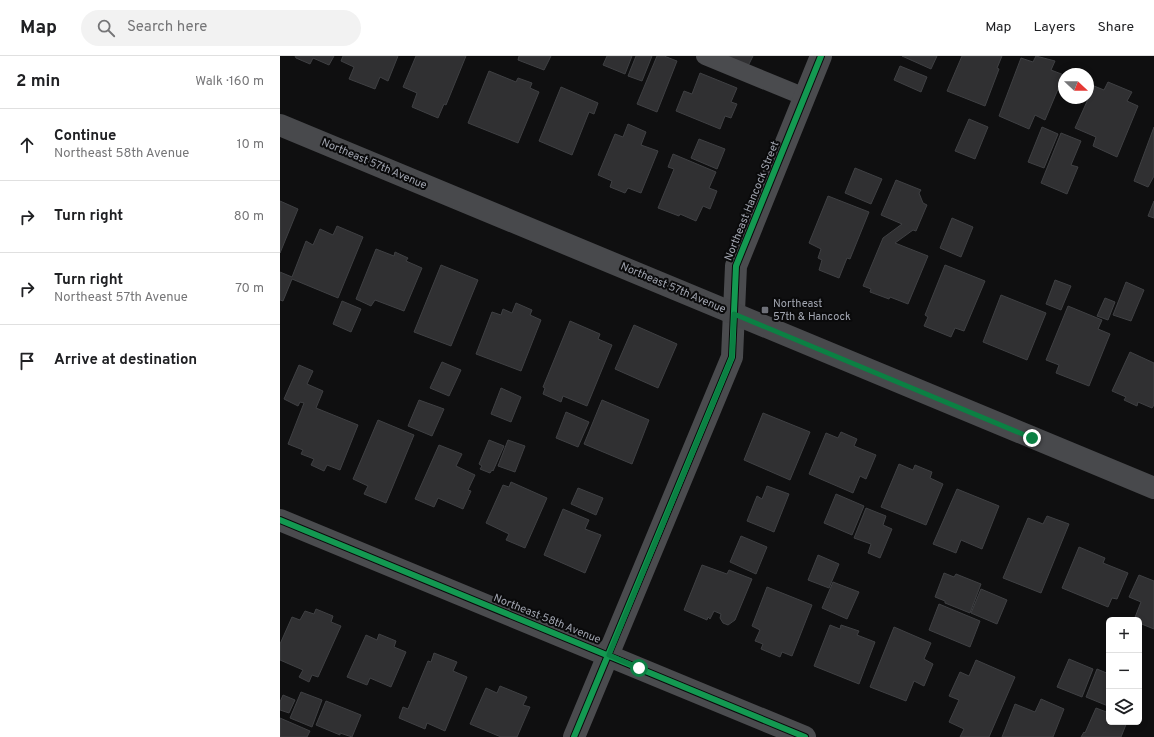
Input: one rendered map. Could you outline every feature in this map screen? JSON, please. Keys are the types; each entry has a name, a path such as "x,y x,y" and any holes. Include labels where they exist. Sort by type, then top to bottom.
{"main road":[{"name":"Northeast 57th Avenue","path":"280,125 1154,488"}],"street":[{"name":"Northeast Hancock Street","path":"574,737 732,357 736,266 821,56"},
{"name":"Northeast 58th Avenue","path":"280,520 805,737"}],"lane":[{"path":"705,56 805,96"}],"building":[{"path":"295,56 334,56 329,65 313,58 310,64 296,58"},
{"path":"343,56 398,56 388,81 380,77 375,89 349,79 354,67 341,61"},
{"path":"416,56 466,56 446,105 444,104 438,118 412,107 417,93 403,87"},
{"path":"519,56 551,56 544,70 518,60"},
{"path":"607,56 632,56 625,74 603,65"},
{"path":"636,56 652,56 642,81 628,76"},
{"path":"657,56 664,56 677,61 657,112 637,104"},
{"path":"725,56 753,56 748,66"},
{"path":"902,56 937,56 931,69"},
{"path":"962,56 1002,56 997,68 999,69 985,106 947,91"},
{"path":"1036,56 1055,61 1051,70 1058,73 1058,89 1045,120 1035,115 1029,129 999,116 1021,58 1033,62"},
{"path":"900,66 927,77 921,92 894,80"},
{"path":"489,71 516,82 518,78 532,83 530,88 539,92 518,143 468,123"},
{"path":"700,73 737,88 731,102 737,104 731,118 725,116 720,129 676,111 684,91 692,94"},
{"path":"1108,82 1132,92 1127,101 1138,106 1117,157 1093,146 1096,137 1075,128 1086,104 1094,104 1094,86 1104,90"},
{"path":"561,87 598,103 594,114 589,112 572,155 539,141"},
{"path":"969,119 988,127 975,159 955,151"},
{"path":"628,124 646,132 641,145 658,151 641,193 628,188 625,193 610,187 612,181 598,175 615,134 623,137"},
{"path":"1042,127 1058,134 1044,168 1028,162"},
{"path":"1154,127 1154,176 1148,187 1134,181"},
{"path":"1061,133 1081,141 1071,165 1078,167 1067,194 1041,183"},
{"path":"699,139 725,149 717,169 691,158"},
{"path":"673,154 716,172 709,188 717,191 710,209 703,206 696,221 680,214 679,216 658,208 674,169 668,167"},
{"path":"855,168 882,179 871,204 845,193"},
{"path":"896,180 921,190 919,193 923,203 927,205 916,231 913,230 895,243 928,256 908,304 890,297 889,299 870,292 871,289 863,286 883,238 902,224 881,215"},
{"path":"828,196 869,212 850,259 847,258 839,278 819,270 822,260 818,258 821,249 809,243"},
{"path":"280,201 298,209 280,253"},
{"path":"1154,201 1154,218 1148,216"},
{"path":"952,218 973,227 961,257 940,248"},
{"path":"337,226 363,237 338,298 292,279 283,301 280,300 280,272 292,277 306,241 313,245 320,229 333,235"},
{"path":"376,249 394,256 395,252 408,258 406,261 422,268 404,311 375,300 371,306 356,299"},
{"path":"441,265 478,280 451,346 414,332"},
{"path":"945,265 985,281 964,331 955,328 951,337 924,326 928,317 925,315"},
{"path":"1055,280 1071,286 1061,310 1046,304"},
{"path":"1126,282 1144,290 1131,321 1113,315"},
{"path":"1001,295 1046,313 1027,360 983,342"},
{"path":"1105,298 1115,302 1108,320 1097,316"},
{"path":"342,301 361,309 351,332 333,324"},
{"path":"516,303 532,310 530,315 541,320 521,371 476,354 492,312 501,315 503,309 512,313"},
{"path":"1068,306 1102,320 1098,329 1110,334 1089,386 1056,373 1059,365 1046,360"},
{"path":"570,321 600,334 598,339 612,345 587,406 563,396 561,402 543,394 545,388 543,387"},
{"path":"634,325 677,344 658,388 615,369"},
{"path":"1130,352 1154,363 1154,405 1152,408 1138,402 1137,406 1124,400 1126,397 1112,391"},
{"path":"442,362 461,370 449,396 430,388"},
{"path":"299,365 313,371 307,384 323,391 316,408 358,425 340,470 327,465 324,471 311,465 314,459 301,454 303,450 288,444 304,403 300,402 298,406 284,399"},
{"path":"501,388 521,397 511,422 491,414"},
{"path":"419,400 444,409 432,436 408,426"},
{"path":"602,400 649,420 632,464 584,444"},
{"path":"566,412 589,422 578,447 556,438"},
{"path":"763,413 810,432 790,480 744,460"},
{"path":"378,420 414,435 386,503 364,494 368,486 353,479"},
{"path":"841,432 857,439 854,446 876,455 866,479 860,476 853,493 809,474 826,433 838,438"},
{"path":"489,440 504,446 493,471 492,470 490,473 480,469 482,466 479,464"},
{"path":"508,440 525,446 515,472 498,466"},
{"path":"439,445 462,454 456,466 475,475 468,490 471,491 463,509 438,498 434,507 415,499"},
{"path":"899,464 913,470 915,465 932,472 930,478 943,484 926,525 881,507"},
{"path":"511,482 547,498 525,548 506,540 509,534 486,523 503,485 509,487"},
{"path":"767,486 789,494 774,532 747,521 757,496 762,499"},
{"path":"578,488 603,498 596,515 571,504"},
{"path":"957,489 999,506 982,549 961,540 956,553 933,544"},
{"path":"836,494 864,506 852,535 824,523"},
{"path":"866,508 886,516 883,525 892,529 880,558 868,553 871,544 854,538"},
{"path":"563,509 589,520 585,529 601,535 585,573 544,555"},
{"path":"1047,516 1069,524 1041,593 1003,578 1028,518 1043,524"},
{"path":"741,536 767,547 756,574 730,562"},
{"path":"1079,547 1105,558 1103,563 1128,573 1117,599 1112,598 1108,607 1062,588"},
{"path":"818,555 839,564 829,588 808,580"},
{"path":"702,565 727,574 729,570 752,579 735,620 728,625 723,623 720,618 721,614 714,611 710,619 708,617 707,620 684,610"},
{"path":"944,573 954,577 956,574 981,584 970,613 945,603 945,601 935,597"},
{"path":"1139,575 1154,581 1154,629 1142,624 1142,617 1135,617 1141,602 1129,597"},
{"path":"833,582 859,592 847,619 822,608"},
{"path":"767,587 812,605 792,656 782,652 780,657 761,649 763,644 755,641 760,630 752,626"},
{"path":"981,589 1007,600 997,624 971,613"},
{"path":"939,604 980,621 970,647 929,630"},
{"path":"316,609 333,616 331,622 341,626 318,677 312,675 309,682 299,677 303,670 280,660 280,644 292,617 300,620 305,611 314,614"},
{"path":"830,625 840,629 841,625 859,631 857,635 875,642 859,684 814,666"},
{"path":"894,627 931,643 924,659 933,664 924,686 914,681 906,701 870,687"},
{"path":"379,634 396,641 394,647 406,652 391,687 370,678 367,685 347,677 366,635 377,640"},
{"path":"434,653 457,662 453,671 467,677 445,731 427,723 425,729 399,718 403,707 408,709 428,661 431,662"},
{"path":"1069,659 1093,669 1082,697 1057,687"},
{"path":"976,660 1015,677 989,737 960,737 964,729 949,722 959,700 949,696 960,672 969,676"},
{"path":"1097,669 1106,673 1106,705 1086,697"},
{"path":"500,686 527,697 523,705 530,707 517,737 501,737 470,724 486,688 497,693"},
{"path":"301,692 322,700 312,727 290,718"},
{"path":"283,695 295,700 289,713 280,710 280,702"},
{"path":"1041,699 1064,709 1053,737 1002,737 1015,704 1035,712"},
{"path":"326,701 361,715 352,737 340,733 340,735 316,725"},
{"path":"1096,708 1106,712 1106,725 1126,725 1121,737 1081,737 1084,732 1085,733"},
{"path":"280,718 310,731 307,737 280,737"}],"cycle path":[{"path":"574,737 732,357 736,266 821,56"},
{"path":"280,520 805,737"}],"place":[{"name":"Northeast 57th & Hancock","path":"765,310"}],"route":[{"path":"639,668 609,655 732,357 734,314 1032,438"}]}
